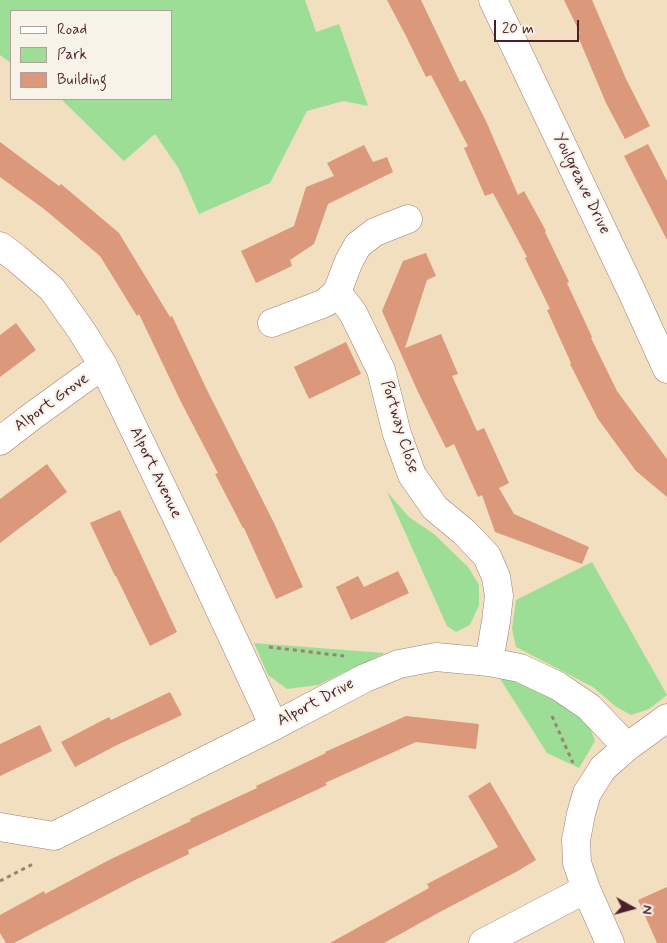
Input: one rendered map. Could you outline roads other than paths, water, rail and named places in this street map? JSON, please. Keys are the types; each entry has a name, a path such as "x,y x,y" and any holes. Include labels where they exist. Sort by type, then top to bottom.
{"street":[{"name":"Youlgreave Drive","path":"494,0 667,369"},
{"path":"272,323 325,303 337,292 349,261 358,245 375,232 408,219"},
{"name":"Alport Avenue","path":"0,246 52,289 103,365 274,726"},
{"name":"Portway Close","path":"337,292 353,312 381,370 398,434 412,475 435,508 464,532 487,556 496,577 499,596 489,662"},
{"name":"Alport Grove","path":"0,441 103,365"},
{"name":"Alport Drive","path":"0,827 54,836 274,726 365,678 399,664 436,657 489,662 520,668 558,686 589,707 627,747"},
{"path":"610,943 586,889 577,863 576,840 581,814 588,793 603,768 627,747 667,718"},
{"path":"483,943 586,889"}]}
